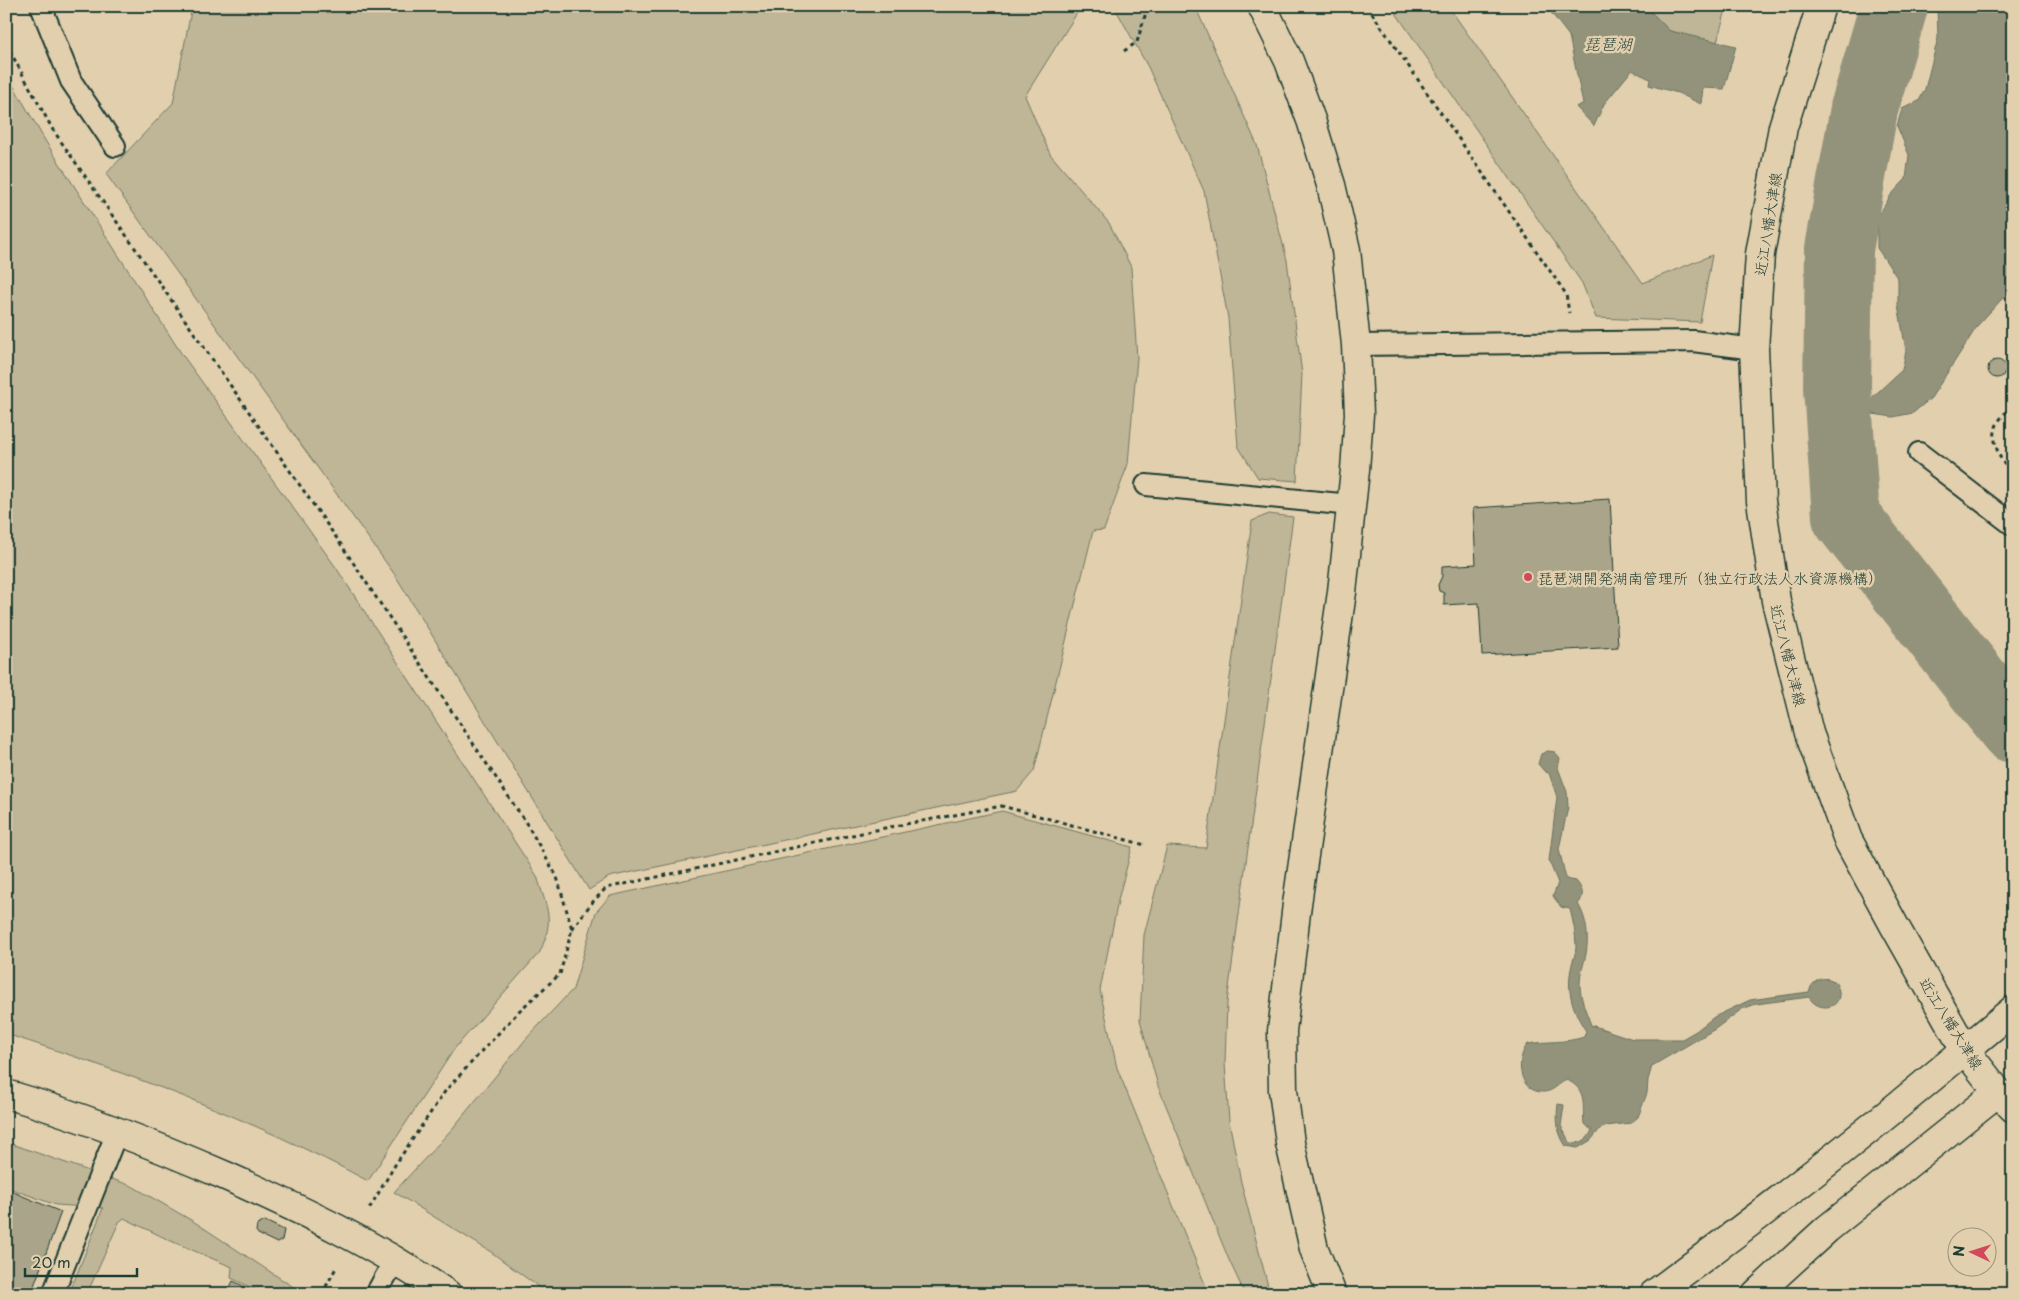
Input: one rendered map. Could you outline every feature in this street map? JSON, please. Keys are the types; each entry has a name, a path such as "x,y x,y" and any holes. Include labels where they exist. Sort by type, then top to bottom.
{"street":[{"path":"1262,6 1289,61 1311,120 1331,185 1346,250 1356,345 1359,414 1342,592 1289,962 1282,1031 1283,1090 1290,1144 1314,1249 1332,1294"},
{"name":"近江八幡大津線","path":"1821,6 1783,127 1760,254 1754,348 1760,501 1776,601 1809,733 1848,840 1965,1050 2008,1093"},
{"path":"1654,1294 1754,1220 1900,1105 2013,1010"},
{"path":"1756,1294 1827,1229 2008,1093"},
{"path":"6,1094 41,1104 163,1149 276,1198 353,1236 447,1294"}],"lane":[{"path":"41,6 71,80 115,146"},
{"path":"1356,345 1692,341 1754,348"},
{"path":"1919,452 2013,525"},
{"path":"1146,485 1351,505"},
{"path":"53,1294 117,1132"},
{"path":"376,1294 394,1261"}],"path":[{"path":"1124,51 1137,42 1148,6"},
{"path":"1366,6 1566,294 1573,343"},
{"path":"6,44 53,130 340,543 528,826 557,877 572,929"},
{"path":"2013,406 2006,412 1996,428 1995,441 2007,469 2013,473"},
{"path":"366,1214 395,1165 446,1090 520,1010 560,974 572,929 606,888 885,828 1002,806 1145,845"},
{"path":"322,1294 339,1260"}],"shaded area":[{"path":"192,6 1105,6 1077,13 1025,96 1050,154 1109,223 1131,267 1137,358 1128,464 1104,530 1093,531 1034,771 1017,791 609,877 589,890 395,575 106,174 173,103"},
{"path":"1114,6 1195,6 1257,145 1287,260 1302,374 1297,481 1258,478 1238,446 1228,318 1204,191 1148,67"},
{"path":"1391,6 1448,6 1643,283 1712,255 1700,322 1596,318 1582,283"},
{"path":"1645,6 1727,6 1717,42 1670,31"},
{"path":"6,73 46,142 181,353 335,566 537,876 548,914 547,931 540,952 455,1048 368,1181 280,1138 191,1099 99,1065 6,1034"},
{"path":"1269,514 1293,517 1227,1002 1225,1063 1229,1121 1241,1182 1270,1294 1245,1294 1229,1260 1158,1086 1140,1020 1144,935 1167,846 1206,848 1252,521"},
{"path":"1002,811 1132,847 1119,896 1100,990 1117,1068 1209,1294 548,1294 491,1252 394,1192 452,1129 526,1039 573,989 596,912 610,896"},
{"path":"6,1142 132,1186 196,1223 304,1294 265,1294 231,1278 232,1267 171,1241 124,1218 119,1222 87,1294 69,1294 103,1208 56,1205 6,1187"}],"water":[{"name":"琵琶湖","path":"1546,6 1645,6 1670,31 1736,46 1724,89 1703,88 1701,104 1678,93 1649,85 1650,79 1632,70 1604,104 1594,126 1576,107 1583,104 1569,36"},
{"path":"1937,6 2013,6 2013,287 1978,325 1931,398 1913,413 1893,417 1873,414 1867,402 1902,370 1906,351 1898,304 1898,279 1877,248 1877,218 1891,195 1906,179 1909,155 1897,126 1902,109 1919,101 1925,89 1938,38"},
{"path":"1548,751 1555,752 1560,758 1558,768 1567,792 1568,807 1559,849 1566,879 1576,881 1582,892 1582,898 1578,904 1585,922 1587,941 1580,989 1591,1025 1633,1039 1682,1039 1714,1017 1750,1000 1809,992 1815,982 1825,978 1834,982 1839,992 1839,998 1828,1007 1817,1005 1809,997 1756,1004 1742,1009 1715,1029 1652,1066 1647,1093 1638,1117 1631,1123 1606,1126 1600,1129 1591,1140 1578,1148 1566,1146 1559,1131 1557,1115 1558,1104 1564,1105 1561,1126 1570,1143 1578,1143 1586,1139 1592,1130 1584,1124 1583,1099 1578,1088 1567,1080 1550,1091 1535,1091 1528,1087 1524,1081 1520,1066 1521,1058 1528,1044 1577,1039 1584,1037 1586,1031 1578,1017 1570,994 1570,978 1576,947 1570,909 1561,907 1553,896 1558,883 1549,861 1557,797 1549,773 1545,772 1538,764 1541,754"}],"building":[{"path":"1993,360 2001,360 2006,365 2004,376 1993,378 1988,373 1988,365"},
{"name":"琵琶湖開発湖南管理所（独立行政法人水資源機構）","path":"1610,499 1618,647 1482,655 1479,603 1444,605 1444,593 1439,591 1438,585 1442,576 1442,566 1476,564 1473,508"},
{"path":"6,1189 61,1212 31,1294 6,1294"},
{"path":"265,1221 284,1230 282,1240 277,1243 258,1234 256,1231 257,1225"},
{"path":"233,1281 259,1294 227,1294"}],"waterway":[{"path":"1894,6 1864,109 1839,249 1837,387 1846,517 2013,729"}],"place":[{"name":"琵琶湖開発湖南管理所（独立行政法人水資源機構）","path":"1528,577"}]}
